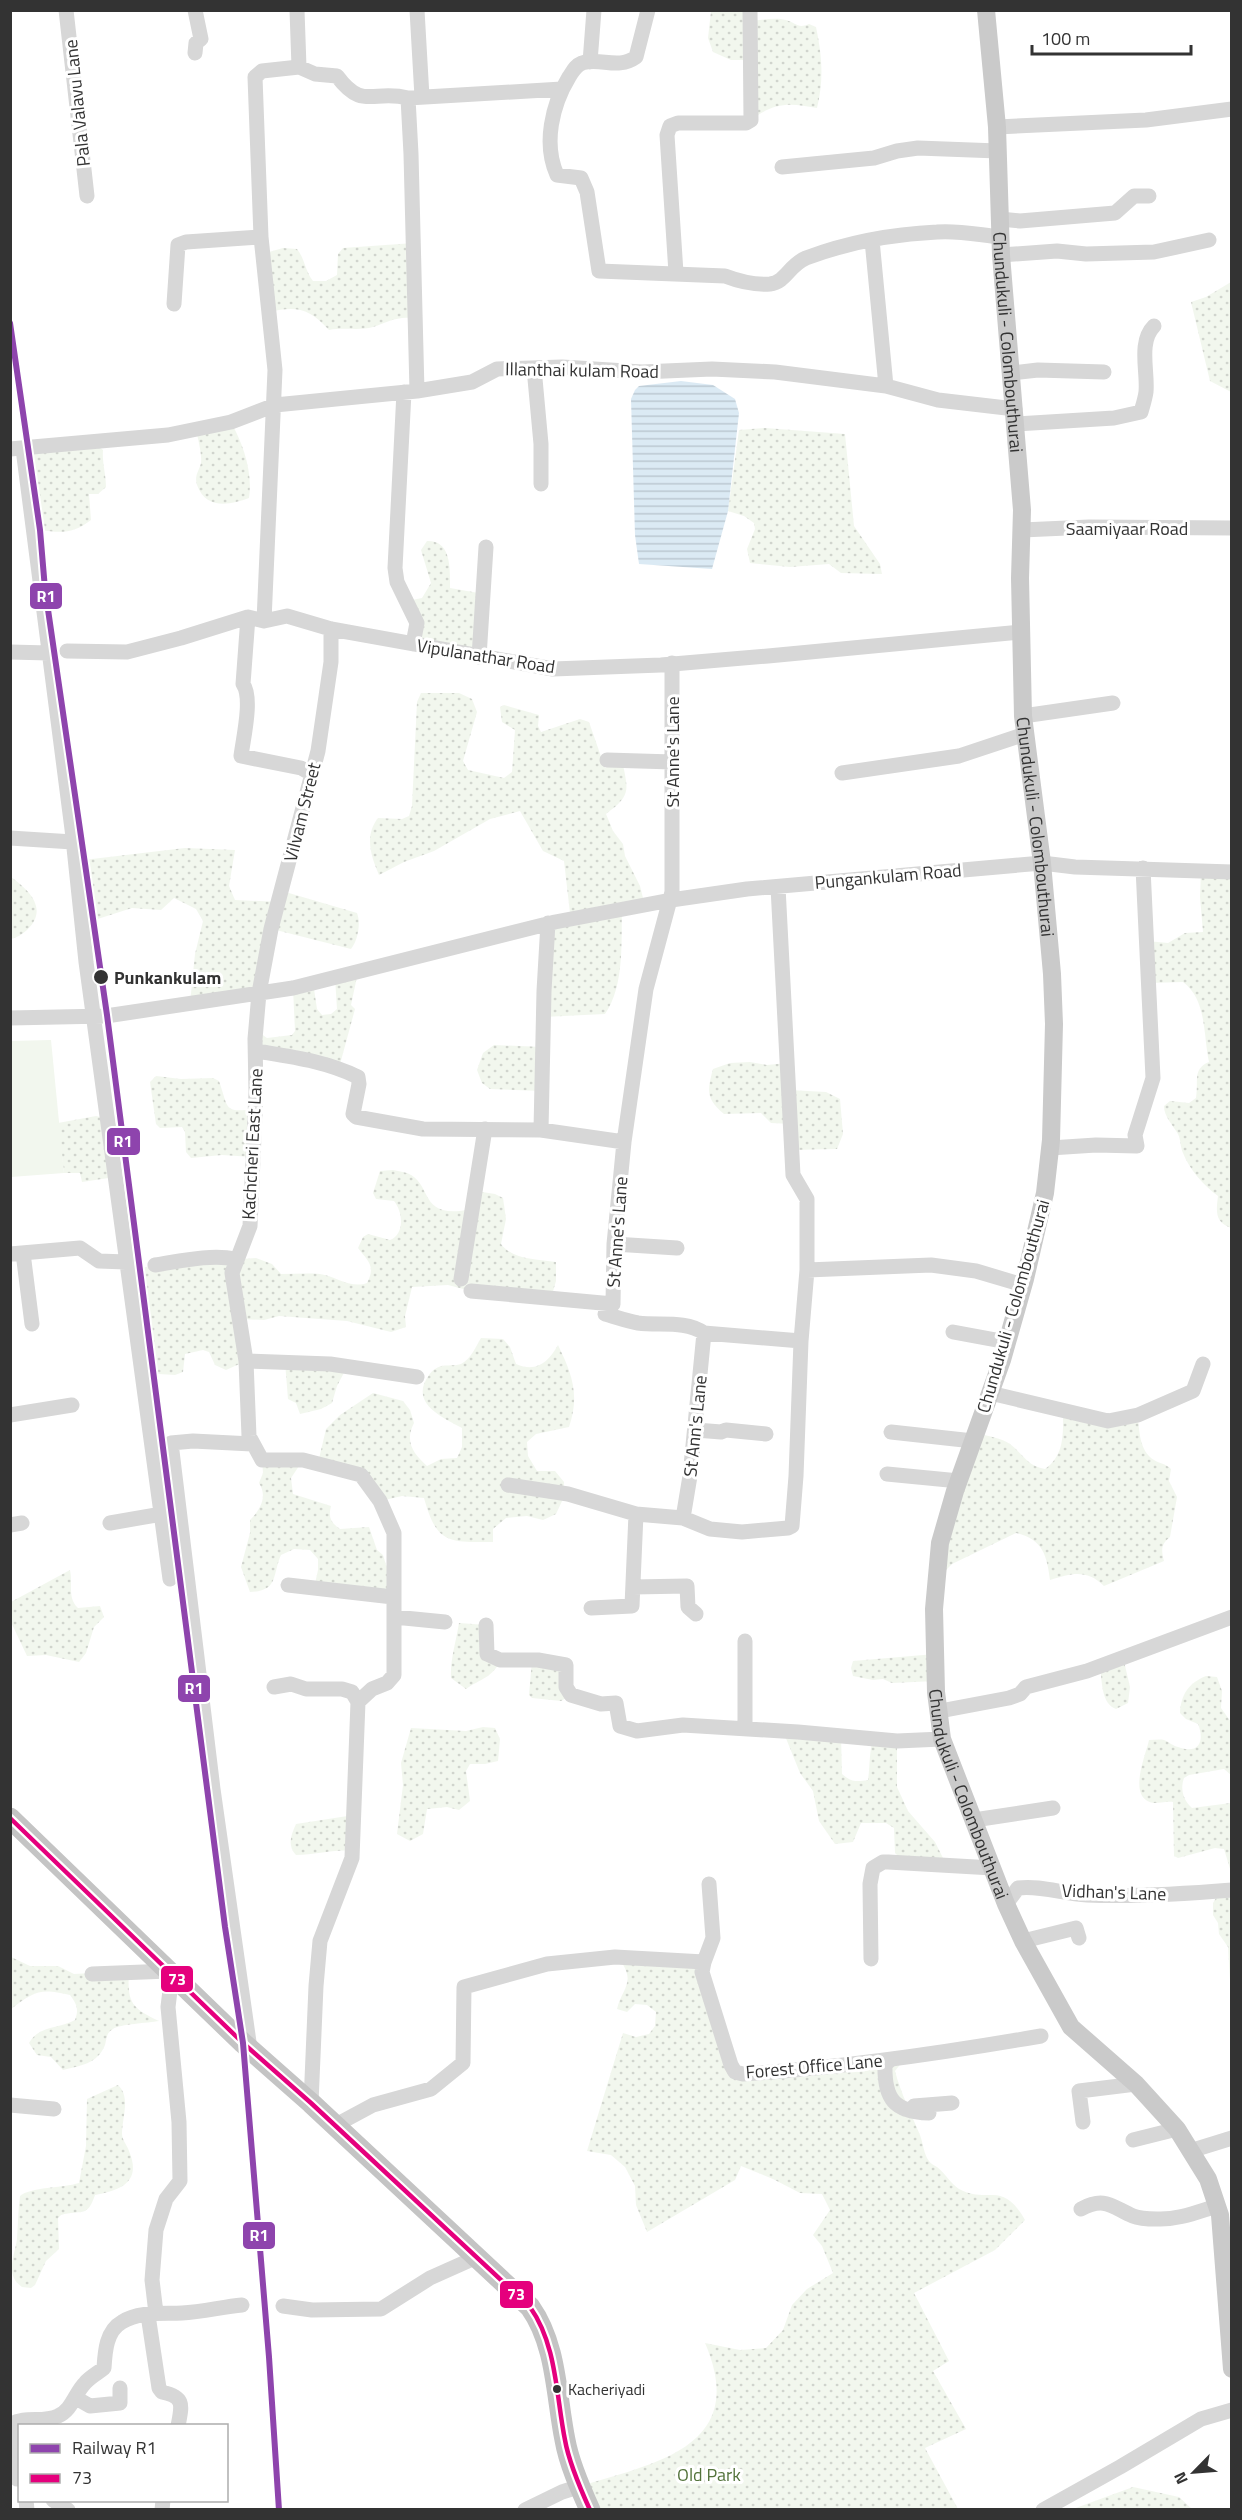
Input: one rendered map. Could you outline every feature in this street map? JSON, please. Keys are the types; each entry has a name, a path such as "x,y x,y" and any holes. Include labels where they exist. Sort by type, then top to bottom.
{"highway":[{"path":"10,1818 250,2049 530,2307 540,2321 552,2364 565,2443 590,2510"}],"main road":[{"name":"Chundukuli - Colombouthurai","path":"986,10 997,127 1001,237 1016,416 1022,530 1020,632 1024,725 1042,863 1054,1024 1050,1148 1045,1193 1007,1342 940,1543 934,1609 936,1692 942,1739 1006,1904 1023,1941 1071,2027 1136,2084 1178,2129 1208,2179 1220,2216 1232,2369"}],"street":[{"name":"Pala Valavu Lane","path":"66,10 87,196"},
{"path":"195,10 201,39 196,44 195,53"},
{"path":"297,10 299,67"},
{"path":"413,644 417,623 397,582 395,568 410,391 411,154 417,10"},
{"path":"590,62 594,10"},
{"path":"648,10 636,57 616,65 590,62 575,67 562,89 552,119 550,151 552,164 557,175 581,178 587,192 599,271 724,276 737,281 771,284 785,278 793,265 805,259 872,240 938,231 1001,237 1058,251 1086,254 1154,252 1209,240"},
{"path":"676,273 667,135 670,126 678,123 746,123 751,120 750,10"},
{"path":"264,621 275,370 261,237 255,77 262,71 299,67 315,74 337,76 347,90 356,96 415,97 562,89"},
{"path":"997,127 1146,120 1232,109"},
{"path":"782,167 874,158 918,148 998,151"},
{"path":"1001,237 1020,221 1115,213 1134,196 1149,196"},
{"path":"174,304 178,245 186,242 261,237"},
{"path":"872,240 886,386"},
{"name":"Illanthai kulam Road","path":"17,449 198,430 231,422 275,405 472,382 497,369 562,367 642,372 712,369 753,371 886,386 938,400 1016,416 1114,418 1141,412 1146,392 1144,369 1148,332 1154,326"},
{"path":"534,368 541,444 541,484"},
{"path":"1012,373 1038,370 1104,372"},
{"path":"17,449 49,653 74,842 86,962 171,1579"},
{"name":"Saamiyaar Road","path":"1022,530 1089,527 1232,528"},
{"path":"480,657 486,547"},
{"name":"Vipulanathar Road","path":"248,617 264,621 287,616 331,628 553,669 672,663 1020,632"},
{"path":"67,651 127,652 248,617 243,684 247,690 247,700 241,756 301,768 312,774"},
{"name":"Vilvam Street","path":"259,993 272,929 318,752 331,662 331,628"},
{"path":"10,652 49,653"},
{"name":"St Anne's Lane","path":"672,663 671,900 646,989 624,1142 614,1244 613,1304 605,1314 639,1323 683,1326 704,1333 801,1341"},
{"path":"842,773 960,756 1024,725 1113,703"},
{"path":"607,760 673,762"},
{"path":"10,838 74,842"},
{"name":"Pungankulam Road","path":"259,993 292,988 548,923 671,900 778,886 1042,863 1075,867 1232,872"},
{"path":"1050,1148 1096,1145 1137,1146 1135,1135 1153,1078 1143,868"},
{"path":"508,1485 568,1494 636,1514 683,1518 710,1528 742,1532 792,1526 801,1341 807,1270 807,1199 793,1175 778,886"},
{"path":"541,1130 548,923"},
{"path":"10,1018 95,1016 259,993"},
{"name":"Kachcheri East Lane","path":"252,1444 249,1436 246,1361 232,1273 250,1226 259,993"},
{"path":"256,1051 311,1060 339,1068 357,1077 359,1084 353,1114 356,1117 423,1129 541,1130 624,1142"},
{"path":"461,1279 485,1129"},
{"path":"614,1244 677,1248"},
{"path":"32,1324 17,1253 80,1248 99,1261 126,1262"},
{"path":"155,1265 225,1257 236,1259"},
{"path":"807,1270 931,1265 976,1271 1023,1285"},
{"path":"471,1291 613,1304"},
{"path":"953,1332 1007,1342"},
{"name":"St Ann's Lane","path":"683,1518 696,1430 704,1333"},
{"path":"246,1361 330,1364 417,1377"},
{"path":"990,1393 1108,1421 1138,1414 1193,1391 1203,1364"},
{"path":"10,1415 72,1406"},
{"path":"696,1430 766,1434"},
{"path":"891,1432 973,1441"},
{"path":"250,2049 213,1789 171,1443 193,1441 252,1444 262,1460 303,1460 361,1474 380,1501 394,1533 394,1617 393,1675 387,1683 372,1689 358,1702"},
{"path":"887,1474 959,1481"},
{"path":"110,1523 162,1514"},
{"path":"591,1608 632,1606 636,1514"},
{"path":"288,1585 393,1597"},
{"path":"633,1587 687,1586 688,1607 696,1614"},
{"path":"394,1617 445,1622"},
{"path":"940,1711 1009,1698 1020,1694 1026,1687 1088,1671 1232,1617"},
{"path":"486,1624 487,1654 500,1660 538,1660 566,1665 566,1688 571,1695 601,1704 616,1703 620,1726 637,1731 683,1725 897,1741 942,1739"},
{"path":"745,1641 745,1728"},
{"path":"274,1687 291,1684 306,1689 342,1689 351,1692 358,1702 352,1858 320,1941 311,2103"},
{"path":"974,1820 1053,1808"},
{"path":"872,1959 870,1884 873,1868 883,1862 993,1868"},
{"path":"334,2126 373,2105 430,2089 463,2063 464,1987 547,1964 615,1957 704,1962 713,1938 709,1884"},
{"name":"Vidhan's Lane","path":"1006,1904 1018,1888 1031,1886 1083,1895 1137,1896 1232,1890"},
{"path":"1023,1941 1076,1928 1079,1938"},
{"name":"Forest Office Lane","path":"704,1962 702,1972 731,2065 735,2072 743,2074 802,2070 892,2059 1041,2036"},
{"path":"92,1974 170,1973 168,2007 179,2122 180,2181 166,2199 156,2230 152,2314 159,2388 162,2392 172,2394 179,2400 181,2405 178,2424"},
{"path":"892,2059 885,2064 889,2095 902,2110 928,2113"},
{"path":"1083,2122 1079,2091 1136,2084"},
{"path":"902,2110 911,2105 952,2103"},
{"path":"10,2105 54,2109"},
{"path":"1133,2140 1178,2129"},
{"path":"1190,2151 1232,2138"},
{"path":"1081,2209 1092,2203 1108,2203 1135,2217 1157,2219 1176,2218 1217,2206"},
{"path":"283,2306 312,2310 381,2309 430,2278 477,2257"},
{"path":"16,2478 11,2424 22,2419 50,2418 60,2415 76,2398 85,2382 104,2368 105,2346 112,2332 121,2322 152,2314 182,2313 242,2305"},
{"path":"76,2398 90,2406 120,2403 120,2388"},
{"path":"1043,2510 1201,2419 1232,2410"},
{"path":"525,2510 580,2486"}],"green space":[{"path":"711,11 750,11 751,21 778,19 800,26 809,24 816,27 821,68 821,87 817,108 782,105 751,120 750,60 731,60 713,52 708,38"},
{"path":"414,243 416,319 399,318 368,328 329,330 315,317 302,310 287,309 269,312 262,254 283,248 297,249 313,281 326,281 337,275 338,254 343,248"},
{"path":"1231,282 1232,392 1210,381 1191,302 1206,297"},
{"path":"231,422 246,458 250,478 249,498 219,504 206,499 196,482 201,459 196,430"},
{"path":"765,428 845,434 854,526 880,564 882,574 841,573 829,564 790,567 750,563 747,549 755,529 754,523 744,516 728,511 739,430"},
{"path":"92,442 103,450 106,487 98,494 89,494 91,520 78,528 67,531 40,530 28,449"},
{"path":"427,541 441,545 448,557 450,588 484,594 479,657 413,644 407,601 422,598 431,583 421,550"},
{"path":"421,693 459,693 472,699 477,712 463,761 468,770 504,778 512,772 515,730 502,722 500,707 504,705 539,715 538,726 541,732 580,719 589,722 605,768 622,760 626,791 620,802 606,814 613,831 623,844 625,856 640,886 644,902 622,905 619,976 616,990 605,1014 543,1017 546,917 570,913 564,861 543,851 520,811 490,819 434,851 404,862 379,875 371,853 371,832 378,818 402,819 409,816 412,806 417,702"},
{"path":"185,848 235,850 229,886 235,900 279,902 282,891 357,913 359,926 351,949 272,929 259,993 190,1003 195,954 203,921 196,909 174,898 161,910 132,908 82,924 75,861"},
{"path":"1201,870 1231,872 1231,1228 1219,1219 1218,1196 1202,1182 1189,1165 1182,1151 1178,1134 1164,1110 1164,1106 1170,1101 1189,1103 1196,1098 1198,1072 1209,1062 1200,1008 1191,989 1183,982 1149,983 1147,941 1168,943 1185,933 1203,932 1200,897"},
{"path":"11,877 34,900 36,915 27,930 11,939"},
{"path":"358,972 351,1005 355,1009 339,1068 256,1051 257,1031 267,1038 292,1035 295,1031 293,988 313,982 317,1009 322,1015 331,1014 337,1009 335,977"},
{"path":"51,1040 64,1173 11,1177 11,1041"},
{"path":"494,1045 543,1047 542,1091 490,1089 482,1083 477,1070 483,1053"},
{"path":"750,1062 767,1065 787,1063 789,1090 826,1092 840,1099 843,1134 837,1149 792,1150 791,1124 771,1123 761,1113 724,1114 718,1109 711,1099 709,1089 713,1069 730,1063"},
{"path":"156,1076 181,1079 213,1078 219,1081 229,1107 237,1110 255,1109 253,1157 222,1155 191,1158 186,1152 185,1132 182,1127 160,1128 156,1124 150,1082"},
{"path":"96,1116 108,1119 115,1177 82,1182 80,1173 64,1173 58,1123"},
{"path":"393,1170 407,1173 415,1178 428,1199 440,1209 467,1210 476,1191 495,1194 503,1198 506,1219 501,1244 519,1256 556,1262 556,1281 551,1298 471,1291 448,1285 412,1287 405,1316 406,1327 391,1332 347,1321 279,1316 264,1320 240,1319 246,1361 226,1370 215,1365 209,1352 203,1350 185,1354 183,1372 175,1375 142,1373 128,1271 155,1265 256,1258 272,1264 281,1274 320,1274 349,1283 367,1283 371,1268 368,1260 358,1248 363,1237 368,1234 390,1240 395,1237 400,1228 401,1217 394,1201 376,1199 373,1193 380,1171"},
{"path":"481,1338 503,1339 510,1347 516,1364 523,1366 536,1366 546,1361 558,1345 563,1356 571,1375 574,1395 569,1427 536,1434 527,1442 528,1456 537,1471 555,1471 564,1482 563,1499 556,1514 543,1520 527,1516 506,1518 493,1529 493,1542 455,1540 440,1533 434,1525 424,1498 402,1496 380,1501 361,1475 318,1463 326,1429 340,1415 373,1393 403,1401 410,1410 414,1423 410,1442 418,1457 427,1466 441,1459 457,1458 462,1447 462,1428 428,1406 424,1399 424,1384 430,1373 438,1367 465,1362"},
{"path":"285,1362 347,1367 337,1386 332,1403 321,1409 300,1414 296,1403 288,1399"},
{"path":"1063,1411 1108,1421 1138,1415 1145,1451 1154,1460 1171,1469 1169,1481 1177,1497 1170,1537 1162,1548 1164,1561 1104,1586 1091,1577 1079,1574 1050,1580 1045,1556 1038,1544 1016,1533 952,1564 937,1579 977,1433 1007,1442 1029,1462 1045,1469 1056,1457 1062,1443"},
{"path":"262,1460 303,1460 291,1478 293,1494 331,1506 331,1519 340,1529 369,1527 377,1550 383,1555 386,1565 393,1572 393,1597 314,1588 318,1559 310,1550 294,1549 281,1555 273,1581 266,1589 250,1592 241,1567 250,1533 250,1520 260,1508 263,1498 259,1483 263,1473"},
{"path":"70,1570 71,1595 75,1604 78,1608 100,1606 104,1617 94,1627 86,1653 79,1662 46,1655 27,1656 11,1622 11,1602"},
{"path":"459,1623 486,1625 487,1654 500,1660 490,1674 466,1689 451,1678 452,1658"},
{"path":"935,1654 936,1681 892,1683 883,1679 873,1680 853,1676 851,1668 853,1661"},
{"path":"1123,1657 1130,1687 1128,1703 1116,1709 1107,1702 1105,1697 1100,1666"},
{"path":"532,1660 566,1665 571,1695 561,1701 532,1698 529,1695"},
{"path":"1206,1676 1217,1677 1222,1691 1221,1708 1231,1722 1231,1775 1224,1769 1189,1775 1184,1778 1182,1790 1184,1798 1192,1808 1231,1803 1231,1872 1224,1849 1215,1848 1178,1858 1174,1856 1173,1802 1154,1803 1146,1800 1141,1794 1139,1785 1149,1740 1164,1740 1185,1749 1199,1745 1201,1736 1198,1724 1186,1719 1180,1713 1187,1690"},
{"path":"483,1727 495,1728 500,1739 498,1761 470,1764 466,1771 470,1801 459,1810 447,1807 427,1809 423,1834 410,1841 397,1834 403,1785 401,1763 411,1728 466,1731"},
{"path":"783,1731 841,1736 842,1774 848,1779 857,1781 868,1780 873,1739 897,1741 897,1787 908,1811 935,1842 947,1866 905,1863 895,1853 894,1828 886,1823 861,1823 853,1842 835,1844 819,1821 813,1791 800,1773"},
{"path":"354,1815 352,1851 296,1855 293,1852 291,1840 296,1824"},
{"path":"1231,1890 1232,1979 1230,1980 1228,1947 1219,1934 1218,1923 1213,1915 1213,1903 1220,1891"},
{"path":"11,1957 30,1966 58,1966 74,1974 129,1971 129,1990 133,2003 142,2012 159,2021 113,2029 108,2034 105,2045 98,2056 87,2063 63,2070 51,2057 37,2055 29,2043 33,2037 44,2030 75,2020 76,2004 70,1995 44,1992 26,1998 11,2009"},
{"name":"Old Park","path":"704,1962 736,2072 906,2057 895,2071 929,2161 959,2189 978,2195 1002,2196 1009,2200 1025,2220 995,2250 914,2293 949,2361 933,2371 966,2429 925,2448 958,2509 591,2509 581,2486 638,2469 665,2458 688,2445 705,2428 715,2406 716,2378 705,2343 740,2350 766,2348 783,2330 792,2305 807,2289 833,2273 822,2246 813,2235 830,2210 822,2194 800,2193 741,2166 735,2180 647,2232 636,2205 635,2186 625,2167 611,2155 587,2151 623,2033 636,2037 649,2034 655,2026 656,2012 647,2005 635,2004 627,2012 617,2009 627,1981 626,1970 622,1963"},
{"path":"118,2085 125,2102 122,2134 132,2162 131,2177 121,2187 95,2195 92,2203 83,2212 68,2213 58,2218 59,2249 46,2261 35,2285 31,2288 22,2287 13,2277 12,2271 20,2196 39,2189 79,2183 86,2146 87,2099"},
{"path":"1133,2487 1179,2497 1192,2509 1073,2509"}],"shaded area":[{"path":"681,381 713,385 735,399 739,413 728,511 712,569 639,564 635,535 631,399 639,386"}],"rail line":[{"name":"R1","path":"10,323 40,530 45,589 107,1015 225,1927 243,2043 279,2510"}],"transit line":[{"name":"73","path":"10,1818 243,2043 311,2103 530,2307 539,2322 551,2354 567,2449 590,2510"}],"place":[{"name":"Punkankulam","path":"101,977"},
{"name":"Kacheriyadi","path":"557,2389"}]}
